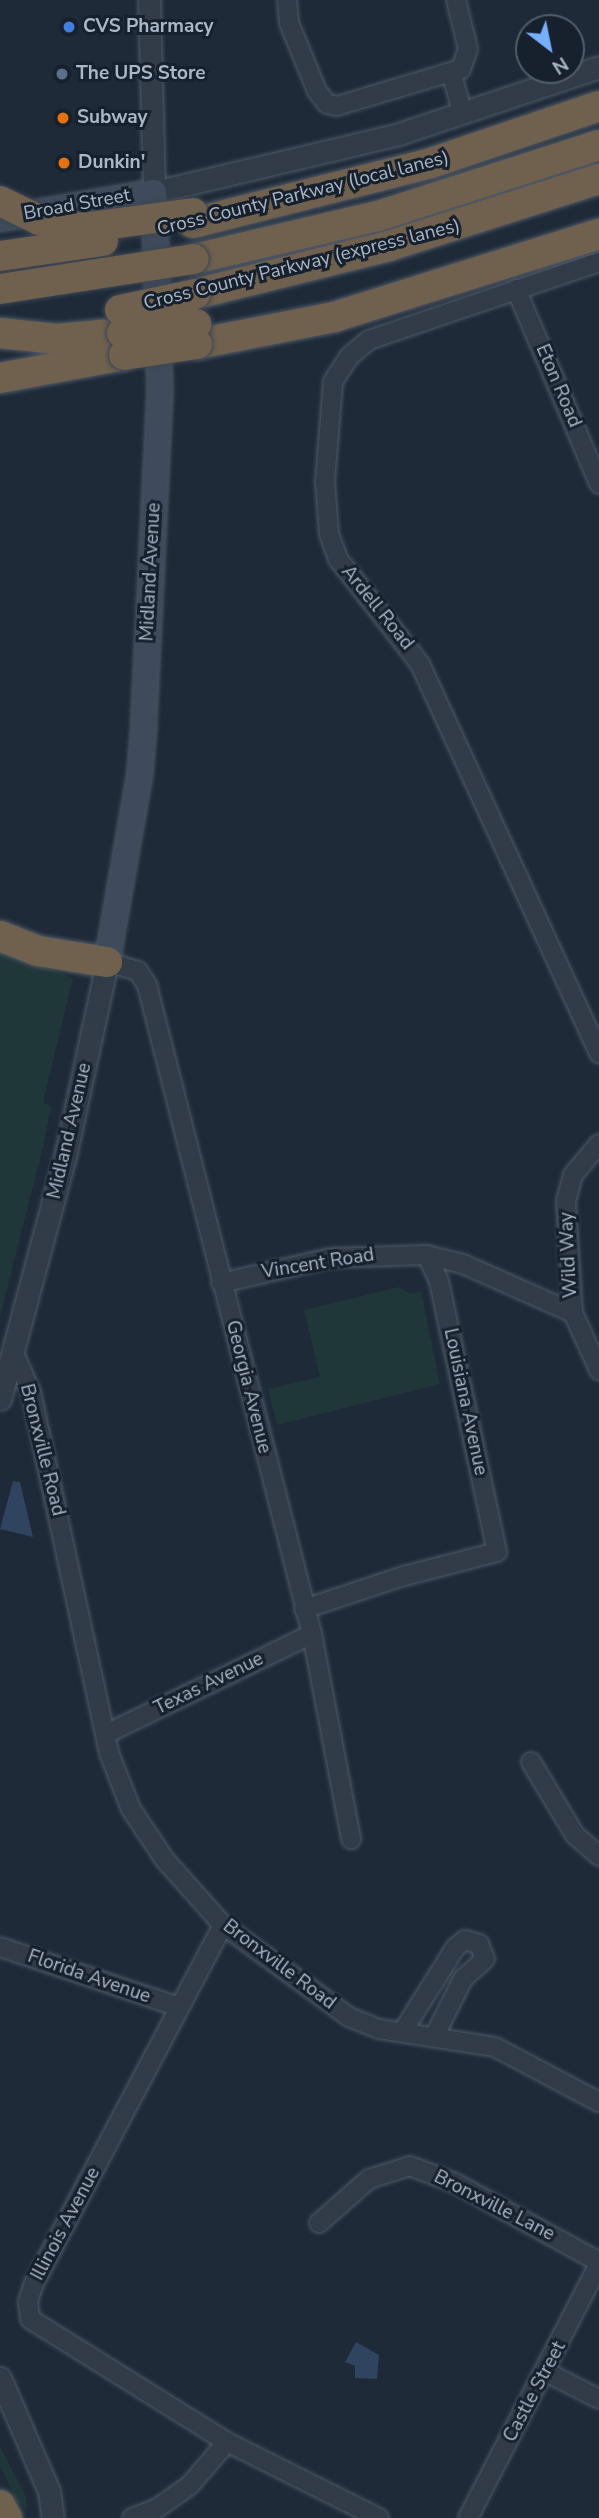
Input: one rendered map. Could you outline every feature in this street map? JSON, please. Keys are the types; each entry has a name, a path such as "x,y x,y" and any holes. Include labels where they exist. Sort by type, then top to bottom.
{"highway":[{"name":"Cross County Parkway (local lanes)","path":"0,257 272,204 431,163 599,106"},
{"name":"Cross County Parkway (express lanes)","path":"0,289 194,259 378,216 599,145"},
{"name":"Cross County Parkway (express lanes)","path":"0,333 122,332 195,294 447,229 599,179"},
{"path":"0,201 39,220 82,228 193,218"},
{"path":"196,334 400,282 599,221"},
{"path":"0,378 122,332 196,334 334,317 599,234"},
{"path":"0,936 38,951 107,962"},
{"path":"0,2505 7,2518"}],"main road":[{"name":"Broad Street","path":"0,219 154,192"},
{"name":"Midland Avenue","path":"107,962 138,784 144,724 160,391 154,192"}],"street":[{"path":"149,0 154,192 304,159 463,115 599,67"},
{"path":"287,0 289,23 317,91 327,104 350,104 452,75 461,69 468,49 456,0"},
{"path":"452,75 463,115"},
{"name":"Ardell Road","path":"599,262 389,330 349,357 333,382 328,405 329,534 353,584 383,612 420,664 599,1054"},
{"name":"Eton Road","path":"516,289 599,484"},
{"name":"Georgia Avenue","path":"107,962 134,969 145,981 312,1634 351,1839"},
{"name":"Midland Avenue","path":"0,1399 65,1157 107,962"},
{"name":"Wild Way","path":"599,1144 573,1175 566,1202 573,1313 599,1370"},
{"name":"Vincent Road","path":"221,1283 330,1258 427,1255 463,1264 573,1313"},
{"name":"Louisiana Avenue","path":"304,1609 496,1552 439,1281 427,1255"},
{"name":"Bronxville Road","path":"13,1351 31,1392 106,1734 131,1810 165,1860 223,1925 349,2017 379,2029 495,2047 599,2102"},
{"name":"Texas Avenue","path":"106,1734 312,1634"},
{"path":"531,1762 575,1835 599,1856"},
{"name":"Illinois Avenue","path":"223,1925 28,2302 30,2319 48,2334 227,2442 379,2518"},
{"path":"402,2031 455,1948 466,1940 479,1944 485,1959 463,1979 434,2037"},
{"name":"Florida Avenue","path":"0,1947 179,2007"},
{"name":"Bronxville Lane","path":"319,2223 361,2184 387,2170 410,2166 455,2183 599,2263"},
{"name":"Castle Street","path":"468,2518 546,2372 599,2263"},
{"path":"546,2372 599,2399"},
{"path":"0,2378 55,2516"},
{"path":"132,2518 156,2509 190,2485 227,2442"}],"green space":[{"path":"0,950 73,978 43,1103 51,1106 45,1139 0,1317"},
{"path":"399,1287 410,1294 421,1291 440,1384 277,1425 268,1389 320,1377 304,1310"},
{"path":"0,2447 26,2496 27,2511 17,2501 0,2466"}],"water":[{"path":"13,1481 20,1482 33,1537 0,1529"},
{"path":"356,2342 379,2355 377,2379 355,2378 355,2366 345,2362"}],"place":[{"name":"CVS Pharmacy","path":"69,27"},
{"name":"The UPS Store","path":"62,74"},
{"name":"Subway","path":"63,118"},
{"name":"Dunkin'","path":"64,163"}]}
